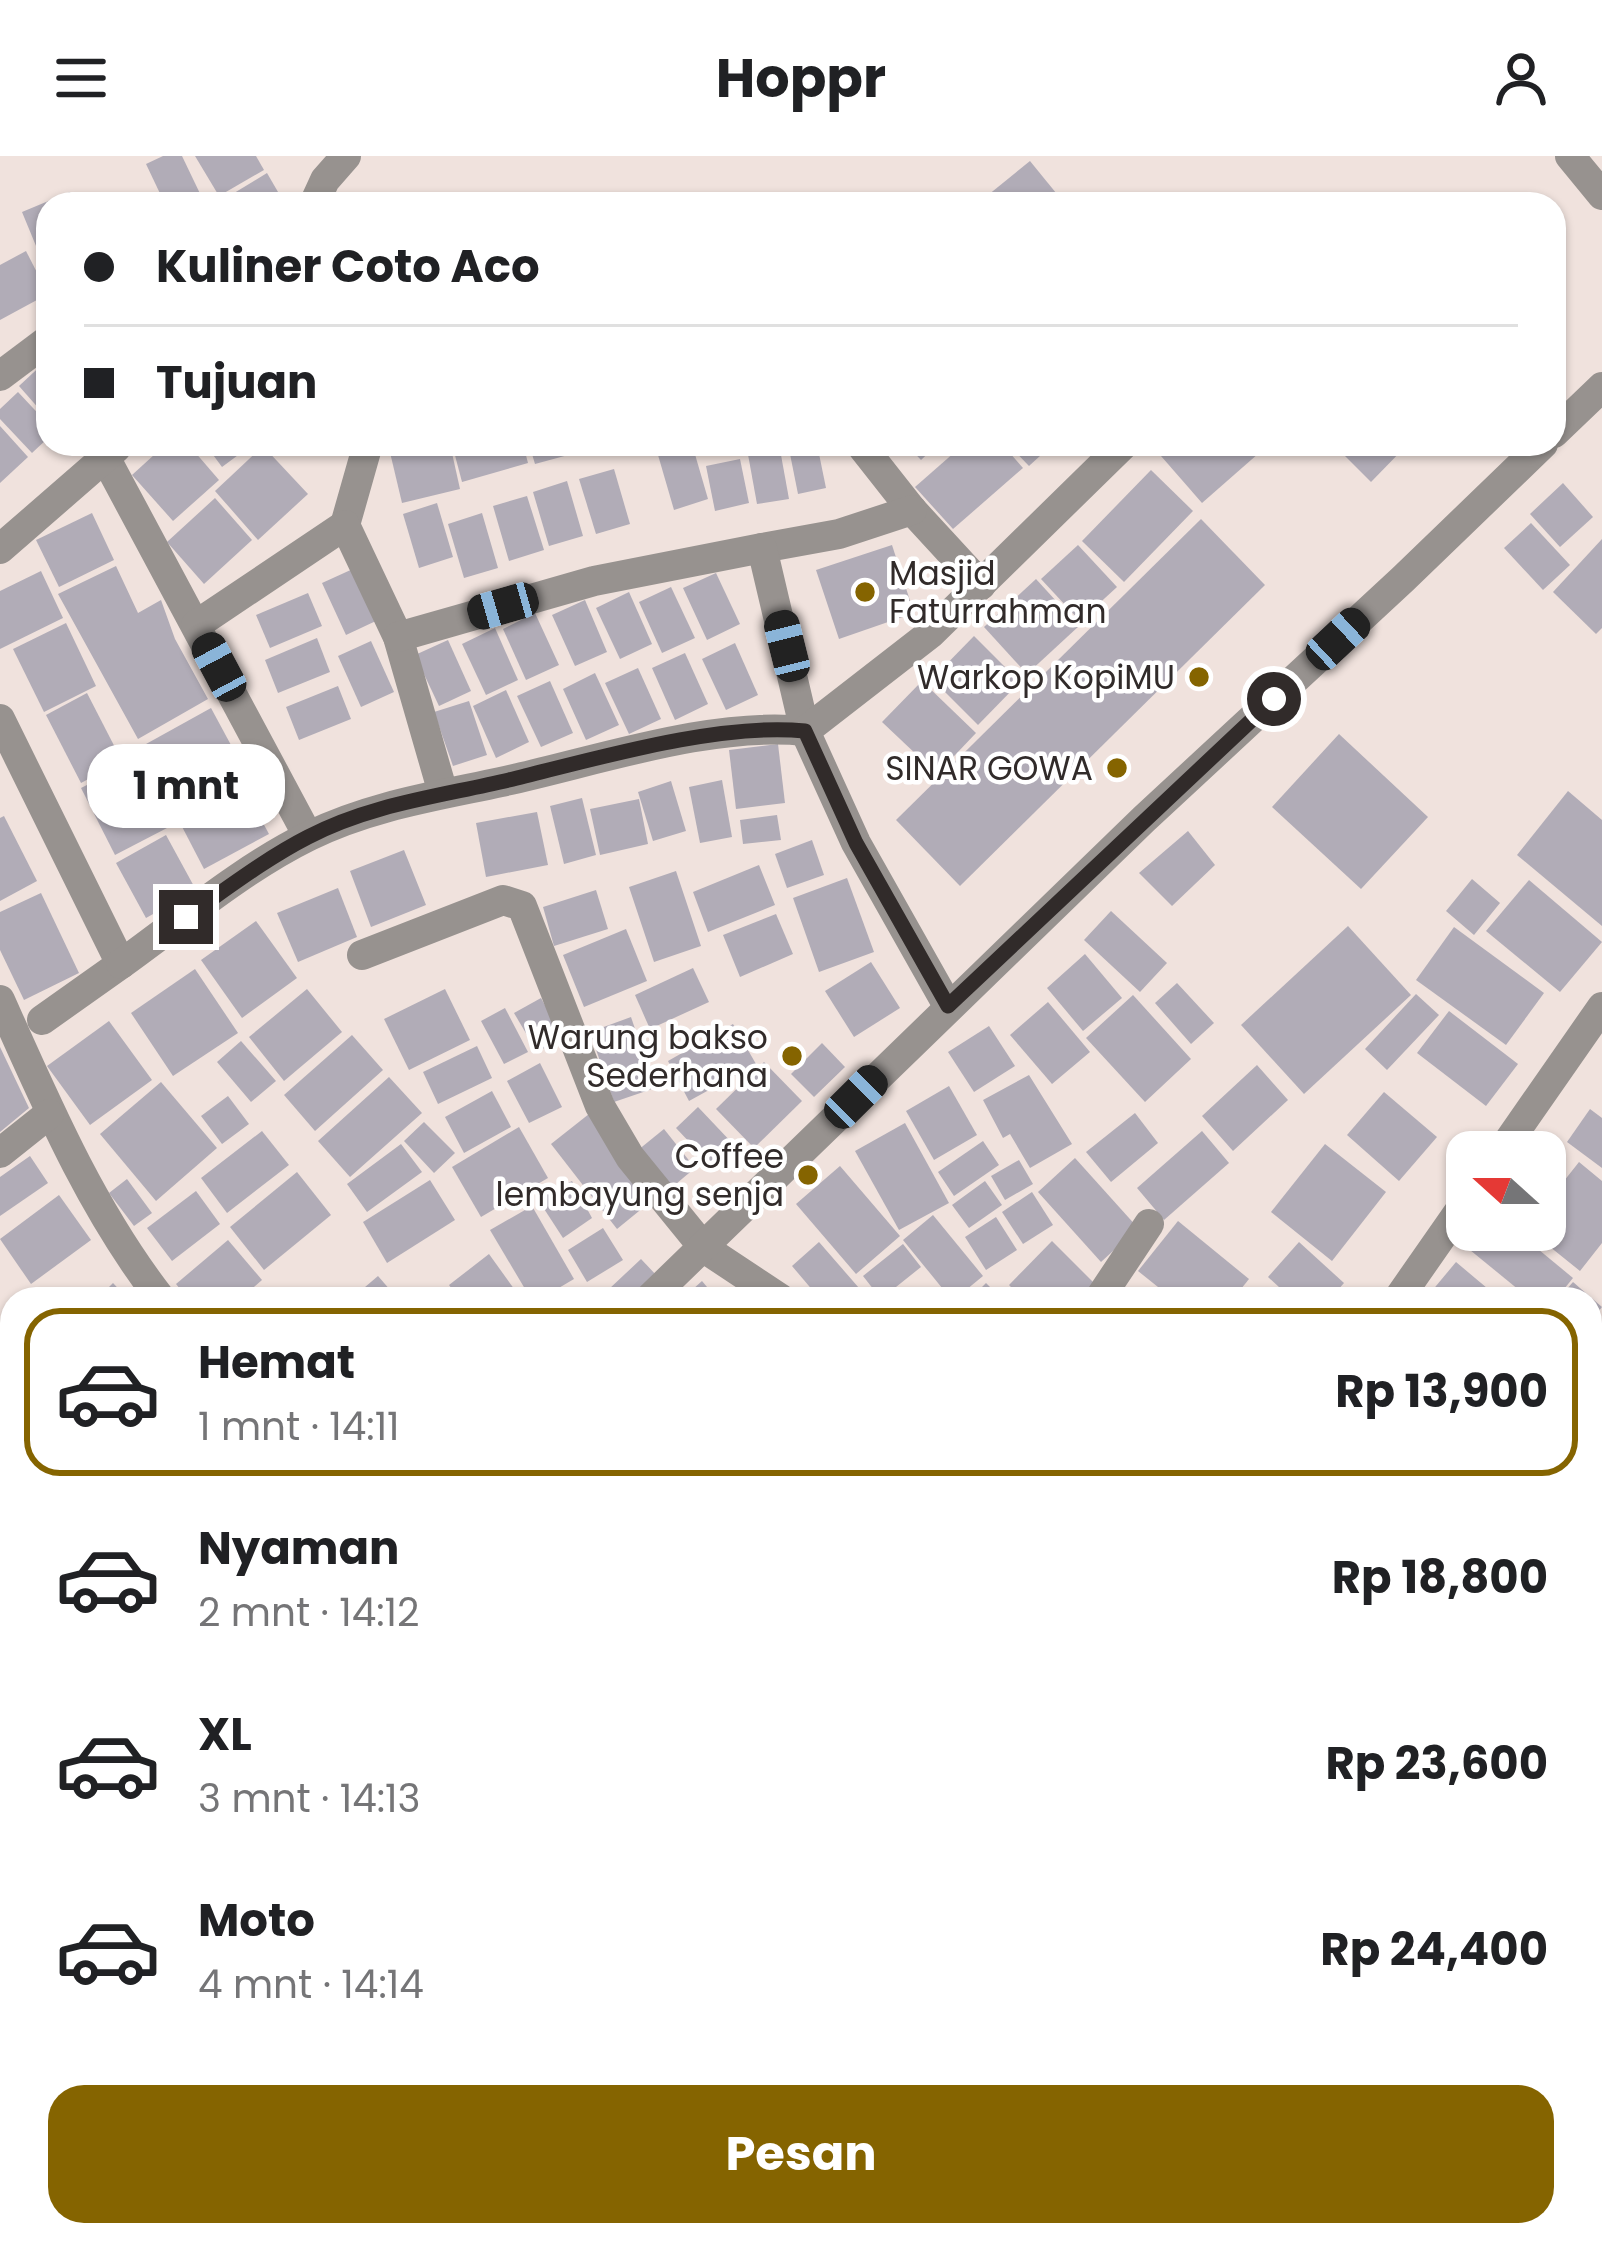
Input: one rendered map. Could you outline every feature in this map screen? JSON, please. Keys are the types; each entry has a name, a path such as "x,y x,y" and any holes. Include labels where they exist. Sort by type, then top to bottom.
{"street":[{"path":"320,192 346,156"},
{"path":"1570,156 1602,195"},
{"path":"0,376 36,349"},
{"path":"1566,422 1602,387"},
{"path":"0,549 108,456"},
{"path":"115,456 196,625 308,836"},
{"path":"196,625 345,525 365,456"},
{"path":"869,456 980,584"},
{"path":"42,1020 308,836 388,806 572,764 766,727 805,731 930,634 1110,456"},
{"path":"662,1287 948,1006 1530,456"},
{"path":"398,637 594,581 839,534 912,510"},
{"path":"345,525 398,637 443,793"},
{"path":"762,548 805,731 856,843 948,1006"},
{"path":"0,719 121,964"},
{"path":"362,955 503,900 522,906 600,1106 630,1156 704,1248 764,1287"},
{"path":"0,1000 49,1114 152,1287"},
{"path":"1516,1131 1602,1007"},
{"path":"1,1150 49,1114"},
{"path":"1107,1287 1149,1224"},
{"path":"1406,1287 1446,1231"}],"building":[{"path":"163,156 182,156 199,192 159,192 146,164"},
{"path":"195,156 256,156 264,170 226,192 217,192"},
{"path":"1030,161 1055,192 992,192"},
{"path":"267,173 278,192 236,192"},
{"path":"36,206 36,246 22,212"},
{"path":"26,251 36,271 36,300 0,320 0,265"},
{"path":"36,370 36,405 19,386"},
{"path":"18,392 36,411 36,449 32,453 0,419 0,409"},
{"path":"0,426 28,457 0,483"},
{"path":"153,456 198,456 219,480 173,521 132,475"},
{"path":"214,456 237,456 222,467"},
{"path":"252,456 272,456 308,494 258,540 215,491"},
{"path":"391,456 453,456 460,489 402,503"},
{"path":"455,456 526,456 528,463 462,482"},
{"path":"533,456 564,456 535,464"},
{"path":"658,456 695,456 708,499 674,510"},
{"path":"748,456 781,456 789,499 757,504"},
{"path":"790,456 819,456 826,488 798,494"},
{"path":"950,456 1012,456 1023,468 953,529 915,487"},
{"path":"1019,456 1040,456 1029,466"},
{"path":"1161,456 1256,456 1202,503"},
{"path":"1345,456 1396,456 1371,482"},
{"path":"740,459 749,503 715,511 706,466"},
{"path":"614,469 630,524 596,534 579,479"},
{"path":"1151,470 1193,511 1124,582 1082,541"},
{"path":"567,481 583,536 549,546 533,492"},
{"path":"1563,483 1593,517 1560,547 1530,514"},
{"path":"527,496 544,550 509,561 493,506"},
{"path":"215,498 252,540 204,584 167,542"},
{"path":"437,503 453,557 419,568 403,514"},
{"path":"92,513 114,560 59,587 36,540"},
{"path":"482,513 498,568 464,578 448,524"},
{"path":"1201,519 1265,585 960,886 896,820"},
{"path":"1531,523 1570,565 1543,590 1504,548"},
{"path":"1602,539 1602,628 1596,634 1553,592"},
{"name":"Masjid Faturrahman","path":"892,545 914,613 839,639 816,570"},
{"path":"1078,545 1117,587 1080,621 1041,579"},
{"path":"116,566 138,613 161,600 175,639 208,699 138,739 58,594"},
{"path":"355,568 378,620 346,635 322,583"},
{"path":"41,571 63,618 0,649 0,591"},
{"path":"716,573 740,624 707,640 683,588"},
{"path":"1036,579 1079,626 1027,674 984,627"},
{"path":"671,587 695,638 662,653 639,602"},
{"path":"629,592 652,644 620,659 596,608"},
{"path":"308,593 322,626 270,648 256,615"},
{"path":"585,600 607,652 575,666 552,615"},
{"path":"535,613 559,665 526,680 503,629"},
{"path":"66,623 96,686 44,712 13,649"},
{"path":"495,628 518,680 486,695 462,644"},
{"path":"974,636 1020,682 978,725 932,679"},
{"path":"317,638 330,672 278,693 265,660"},
{"path":"448,640 471,691 439,706 415,655"},
{"path":"371,641 394,692 361,707 338,656"},
{"path":"735,643 758,695 726,710 702,659"},
{"path":"685,653 708,704 675,720 652,668"},
{"path":"638,668 661,719 629,734 605,683"},
{"path":"595,673 619,725 586,740 563,689"},
{"path":"550,681 573,733 541,747 517,696"},
{"path":"922,681 976,733 937,774 882,722"},
{"path":"338,686 351,719 299,740 286,707"},
{"path":"506,690 529,742 496,758 473,706"},
{"path":"87,693 122,761 81,783 46,715"},
{"path":"469,701 487,755 453,766 434,712"},
{"path":"211,708 245,771 171,811 137,749"},
{"path":"1339,734 1428,817 1361,889 1272,807"},
{"path":"778,744 785,803 736,809 729,750"},
{"path":"132,762 167,828 115,855 81,788"},
{"path":"722,780 732,837 700,843 689,787"},
{"path":"671,781 686,831 653,841 638,792"},
{"path":"241,782 269,834 204,869 177,817"},
{"path":"1568,791 1602,820 1602,926 1517,855"},
{"path":"582,798 596,855 564,864 550,806"},
{"path":"639,799 648,844 600,855 590,809"},
{"path":"537,812 548,865 486,877 476,823"},
{"path":"777,815 781,840 743,844 740,820"},
{"path":"4,816 37,881 0,901 0,818"},
{"path":"1188,831 1215,865 1172,906 1139,873"},
{"path":"166,835 196,890 146,918 116,863"},
{"path":"812,840 824,875 787,888 775,854"},
{"path":"404,850 426,905 371,927 350,871"},
{"path":"759,865 775,905 708,932 693,892"},
{"path":"676,871 701,946 654,962 629,887"},
{"path":"847,878 874,952 819,972 793,898"},
{"path":"1472,879 1500,903 1474,935 1446,911"},
{"path":"1529,880 1602,942 1560,992 1486,931"},
{"path":"338,888 357,937 298,962 277,913"},
{"path":"596,890 608,929 554,946 543,907"},
{"path":"41,893 79,973 24,1000 0,950 0,912"},
{"path":"1111,911 1167,963 1140,992 1084,940"},
{"path":"776,914 793,954 740,977 723,935"},
{"path":"256,921 297,978 242,1018 201,960"},
{"path":"1348,926 1411,995 1304,1094 1241,1025"},
{"path":"1454,927 1544,993 1506,1045 1416,980"},
{"path":"626,929 647,981 584,1007 563,955"},
{"path":"1085,954 1122,998 1083,1031 1047,988"},
{"path":"871,962 900,1008 854,1037 825,991"},
{"path":"693,968 709,1002 650,1029 635,995"},
{"path":"195,969 238,1033 173,1076 131,1013"},
{"path":"1177,983 1214,1023 1191,1044 1155,1003"},
{"path":"307,989 342,1032 284,1081 249,1037"},
{"path":"445,989 470,1040 409,1070 384,1019"},
{"path":"1416,994 1439,1015 1387,1070 1365,1049"},
{"path":"1133,995 1191,1059 1145,1102 1086,1038"},
{"path":"541,998 563,1038 537,1052 514,1013"},
{"path":"1048,1002 1090,1052 1052,1084 1010,1035"},
{"path":"505,1008 528,1052 504,1064 481,1021"},
{"path":"1449,1011 1518,1064 1486,1106 1417,1053"},
{"path":"631,1017 655,1088 614,1102 590,1032"},
{"path":"109,1021 152,1080 90,1125 47,1066"},
{"path":"733,1024 756,1064 689,1101 668,1061"},
{"path":"989,1026 1015,1066 974,1092 948,1052"},
{"path":"352,1035 383,1070 315,1131 284,1095"},
{"path":"241,1041 276,1081 251,1102 217,1062"},
{"path":"822,1043 845,1067 814,1097 791,1074"},
{"path":"477,1046 492,1078 438,1104 423,1072"},
{"path":"0,1047 29,1108 0,1132"},
{"path":"764,1062 802,1101 754,1148 716,1109"},
{"path":"540,1063 562,1107 529,1123 507,1081"},
{"path":"1257,1065 1288,1100 1233,1151 1202,1116"},
{"path":"1029,1075 1072,1144 1030,1168 1010,1134 1003,1138 983,1100"},
{"path":"389,1077 422,1113 350,1177 318,1141"},
{"path":"161,1082 217,1148 156,1201 100,1134"},
{"path":"949,1086 977,1135 934,1160 906,1111"},
{"path":"492,1091 511,1127 464,1153 445,1117"},
{"path":"1384,1092 1437,1137 1399,1181 1347,1135"},
{"path":"228,1096 249,1124 222,1144 201,1116"},
{"path":"698,1107 734,1145 712,1166 676,1128"},
{"path":"1590,1109 1602,1118 1602,1168 1567,1142"},
{"path":"1135,1113 1158,1143 1111,1182 1086,1152"},
{"path":"589,1114 655,1198 617,1229 551,1144"},
{"path":"424,1122 455,1153 434,1173 404,1141"},
{"path":"905,1123 949,1203 899,1230 855,1151"},
{"path":"519,1127 548,1178 481,1217 452,1167"},
{"path":"664,1129 695,1168 664,1194 632,1155"},
{"path":"262,1131 289,1165 227,1213 201,1178"},
{"path":"1202,1131 1229,1163 1164,1220 1137,1188"},
{"path":"983,1141 999,1165 954,1196 938,1172"},
{"path":"401,1144 422,1172 367,1212 347,1184"},
{"path":"1325,1144 1386,1192 1332,1261 1271,1212"},
{"path":"30,1156 48,1183 0,1216 0,1177"},
{"path":"1075,1158 1138,1228 1101,1262 1038,1192"},
{"path":"1019,1160 1033,1184 1005,1200 991,1176"},
{"path":"1579,1162 1602,1181 1602,1243 1580,1271 1555,1251 1566,1251 1566,1178"},
{"path":"840,1166 900,1236 856,1274 796,1204"},
{"path":"297,1172 331,1215 264,1270 230,1227"},
{"path":"127,1179 152,1213 134,1226 109,1193"},
{"path":"430,1180 455,1220 387,1263 363,1222"},
{"path":"572,1181 592,1218 563,1238 537,1198"},
{"path":"985,1181 1002,1205 969,1228 952,1205"},
{"path":"196,1191 220,1224 172,1261 147,1228"},
{"path":"1032,1192 1053,1225 1023,1244 1002,1212"},
{"path":"59,1195 91,1240 31,1284 0,1239"},
{"path":"532,1206 574,1279 560,1287 524,1287 490,1230"},
{"path":"933,1215 983,1276 970,1287 941,1287 903,1240"},
{"path":"996,1217 1017,1250 986,1270 965,1237"},
{"path":"1178,1221 1249,1279 1243,1287 1158,1287 1138,1271"},
{"path":"603,1228 623,1260 587,1282 568,1250"},
{"path":"228,1240 262,1280 254,1287 176,1284"},
{"path":"1052,1241 1098,1287 1011,1287"},
{"path":"819,1242 858,1287 810,1287 792,1266"},
{"path":"1299,1242 1344,1283 1340,1287 1279,1287 1268,1277"},
{"path":"903,1244 921,1267 896,1287 872,1287 863,1276"},
{"path":"1471,1251 1540,1251 1573,1278 1566,1287 1515,1287"},
{"path":"489,1254 513,1287 450,1287"},
{"path":"641,1259 658,1277 647,1287 611,1287"},
{"path":"1456,1262 1486,1287 1435,1287"},
{"path":"378,1276 388,1287 365,1287"}],"place":[{"name":"Masjid Faturrahman","path":"865,592"},
{"name":"Warkop KopiMU","path":"1199,677"},
{"name":"SINAR GOWA","path":"1117,768"},
{"name":"Warung bakso Sederhana","path":"792,1056"},
{"name":"Coffee lembayung senja","path":"808,1175"}],"route":[{"path":"186,917 308,836 388,806 735,732 766,727 805,731 856,843 948,1006 1274,699"}]}
